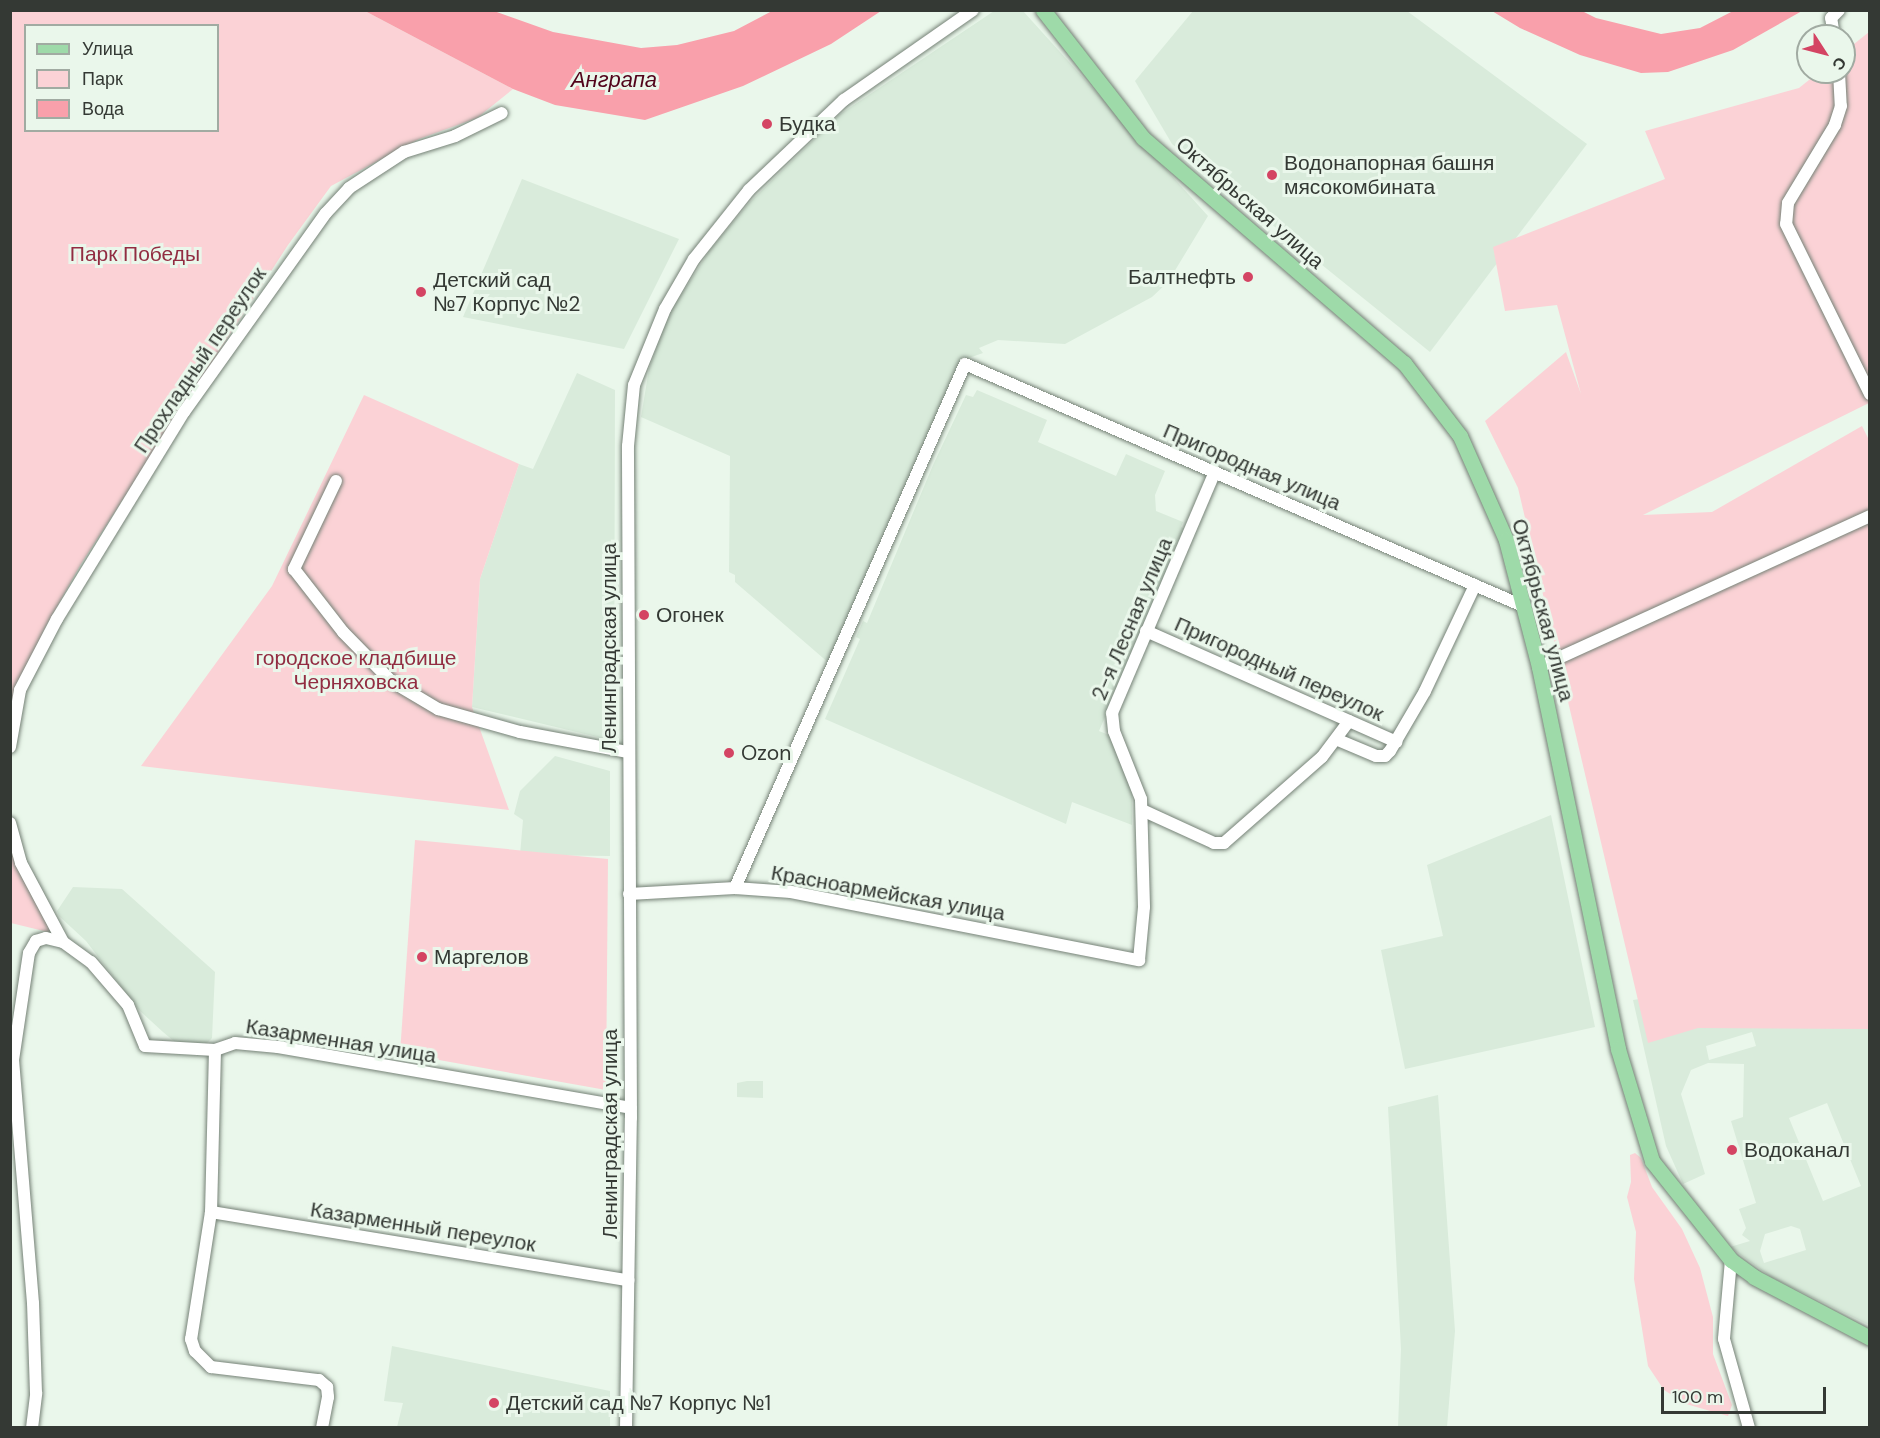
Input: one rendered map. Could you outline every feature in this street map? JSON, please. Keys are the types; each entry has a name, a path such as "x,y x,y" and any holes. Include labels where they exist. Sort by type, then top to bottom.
{"main road":[{"name":"Октябрьская улица","path":"1042,10 1143,138 1404,363 1460,436 1485,486 1506,540 1539,667 1618,1049 1652,1161 1731,1260 1754,1278 1869,1338"}],"street":[{"name":"Ленинградская улица","path":"626,1428 631,1108 628,446 634,385 665,309 694,259 749,190 844,100 973,10"},
{"path":"1832,24 1831,18 1839,10"},
{"path":"1840,84 1841,106 1835,125 1788,203 1786,224 1869,394"},
{"name":"Прохладный переулок","path":"10,747 20,690 62,610 184,412 326,213 350,188 404,152 454,136 502,113"},
{"name":"Пригородная улица","path":"735,888 965,364 1523,606"},
{"name":"2-я Лесная улица","path":"1139,960 1144,907 1142,810 1136,780 1112,720 1146,631 1215,472"},
{"path":"336,481 294,569 343,632 391,681 438,709 520,732 628,752"},
{"path":"1539,667 1869,516"},
{"path":"1338,740 1381,758 1396,742 1475,585"},
{"name":"Пригородный переулок","path":"1146,631 1396,742"},
{"path":"1142,810 1214,843 1224,843 1338,740 1349,721"},
{"path":"10,823 21,863 63,942"},
{"name":"Красноармейская улица","path":"629,894 735,888 791,892 1139,960"},
{"path":"32,1428 36,1393 33,1303 13,1060 29,953 36,941 46,938 63,942"},
{"name":"Казарменная улица","path":"63,942 91,962 128,1005 145,1046 215,1050 228,1043 269,1046 631,1108"},
{"path":"215,1050 211,1212 191,1339 202,1360 223,1370 319,1380 327,1388 328,1397 322,1428"},
{"name":"Казарменный переулок","path":"211,1212 628,1280"},
{"path":"1731,1260 1724,1339 1749,1428"}],"shaded area":[{"path":"994,11 1023,11 1208,216 1168,282 1152,297 1065,344 998,340 979,348 983,353 963,360 830,664 735,582 735,575 729,572 730,456 641,417 649,369 667,317 710,250 749,203 839,115"},
{"path":"1193,11 1407,11 1587,144 1430,352 1172,144 1135,81"},
{"path":"522,179 679,239 624,349 463,317"},
{"path":"577,373 615,390 614,741 472,707 480,579 519,464 533,469"},
{"path":"977,390 1047,420 1038,442 1116,476 1126,454 1165,471 1155,495 1156,511 1183,522 1181,527 1185,529 1099,731 1111,736 1132,791 1132,825 1072,802 1066,824 825,719 860,639 856,637 863,621 867,623 933,465 966,395 973,397"},
{"path":"1869,527 1869,1325 1771,1277 1730,1247 1750,1241 1742,1235 1746,1228 1739,1209 1756,1203 1731,1121 1743,1117 1744,1064 1708,1063 1691,1070 1681,1094 1705,1174 1683,1184 1666,1146 1633,1000 1659,996","holes":["1752,1032 1756,1046 1709,1060 1706,1046","1827,1103 1861,1186 1823,1201 1789,1118","1791,1226 1800,1229 1806,1250 1764,1263 1760,1251 1765,1234"]},
{"path":"555,756 610,771 610,856 520,855 523,820 514,814 520,791"},
{"path":"1551,815 1595,1027 1405,1069 1381,950 1443,936 1427,865"},
{"path":"73,887 122,889 215,972 212,1038 205,1045 175,1042 163,1032 139,1010 86,941 59,916 57,911"},
{"path":"763,1081 763,1098 737,1097 737,1083"},
{"path":"1438,1095 1455,1331 1447,1427 1398,1427 1401,1349 1388,1107"},
{"path":"392,1346 610,1391 610,1427 397,1427 403,1403 384,1401"}],"green space":[{"name":"Парк Победы","path":"11,11 365,11 513,89 477,118 419,139 331,186 288,245 81,564 45,628 11,705"},
{"path":"1869,32 1869,403 1643,515 1712,512 1862,426 1869,440 1869,1029 1698,1028 1648,1043 1518,488 1485,421 1566,352 1581,394 1557,305 1505,311 1493,247 1665,179 1645,131 1799,88 1804,84 1856,84 1856,42"},
{"name":"городское кладбище Черняховска","path":"364,395 519,464 480,579 472,707 509,810 141,766 272,586"},
{"path":"10,835 56,934 11,923"},
{"path":"415,840 608,859 606,1090 400,1053"},
{"path":"1635,1153 1641,1158 1652,1187 1682,1229 1700,1268 1713,1317 1713,1354 1732,1405 1728,1416 1686,1404 1664,1390 1648,1366 1634,1279 1636,1232 1627,1197 1631,1182 1630,1155"}],"water":[{"name":"Анграпа","path":"365,11 494,11 553,32 641,48 677,45 734,31 772,11 881,11 831,44 743,86 645,120 555,105 513,89"},
{"path":"1492,11 1582,11 1596,18 1661,34 1700,28 1733,11 1802,11 1733,50 1668,72 1641,73 1580,55 1520,28"}],"place":[{"name":"Будка","path":"767,124"},
{"name":"Водонапорная башня мясокомбината","path":"1272,175"},
{"name":"Балтнефть","path":"1248,277"},
{"name":"Детский сад №7 Корпус №2","path":"421,292"},
{"name":"Огонек","path":"644,615"},
{"name":"Ozon","path":"729,753"},
{"name":"Маргелов","path":"422,957"},
{"name":"Водоканал","path":"1732,1150"},
{"name":"Детский сад №7 Корпус №1","path":"494,1403"}]}
